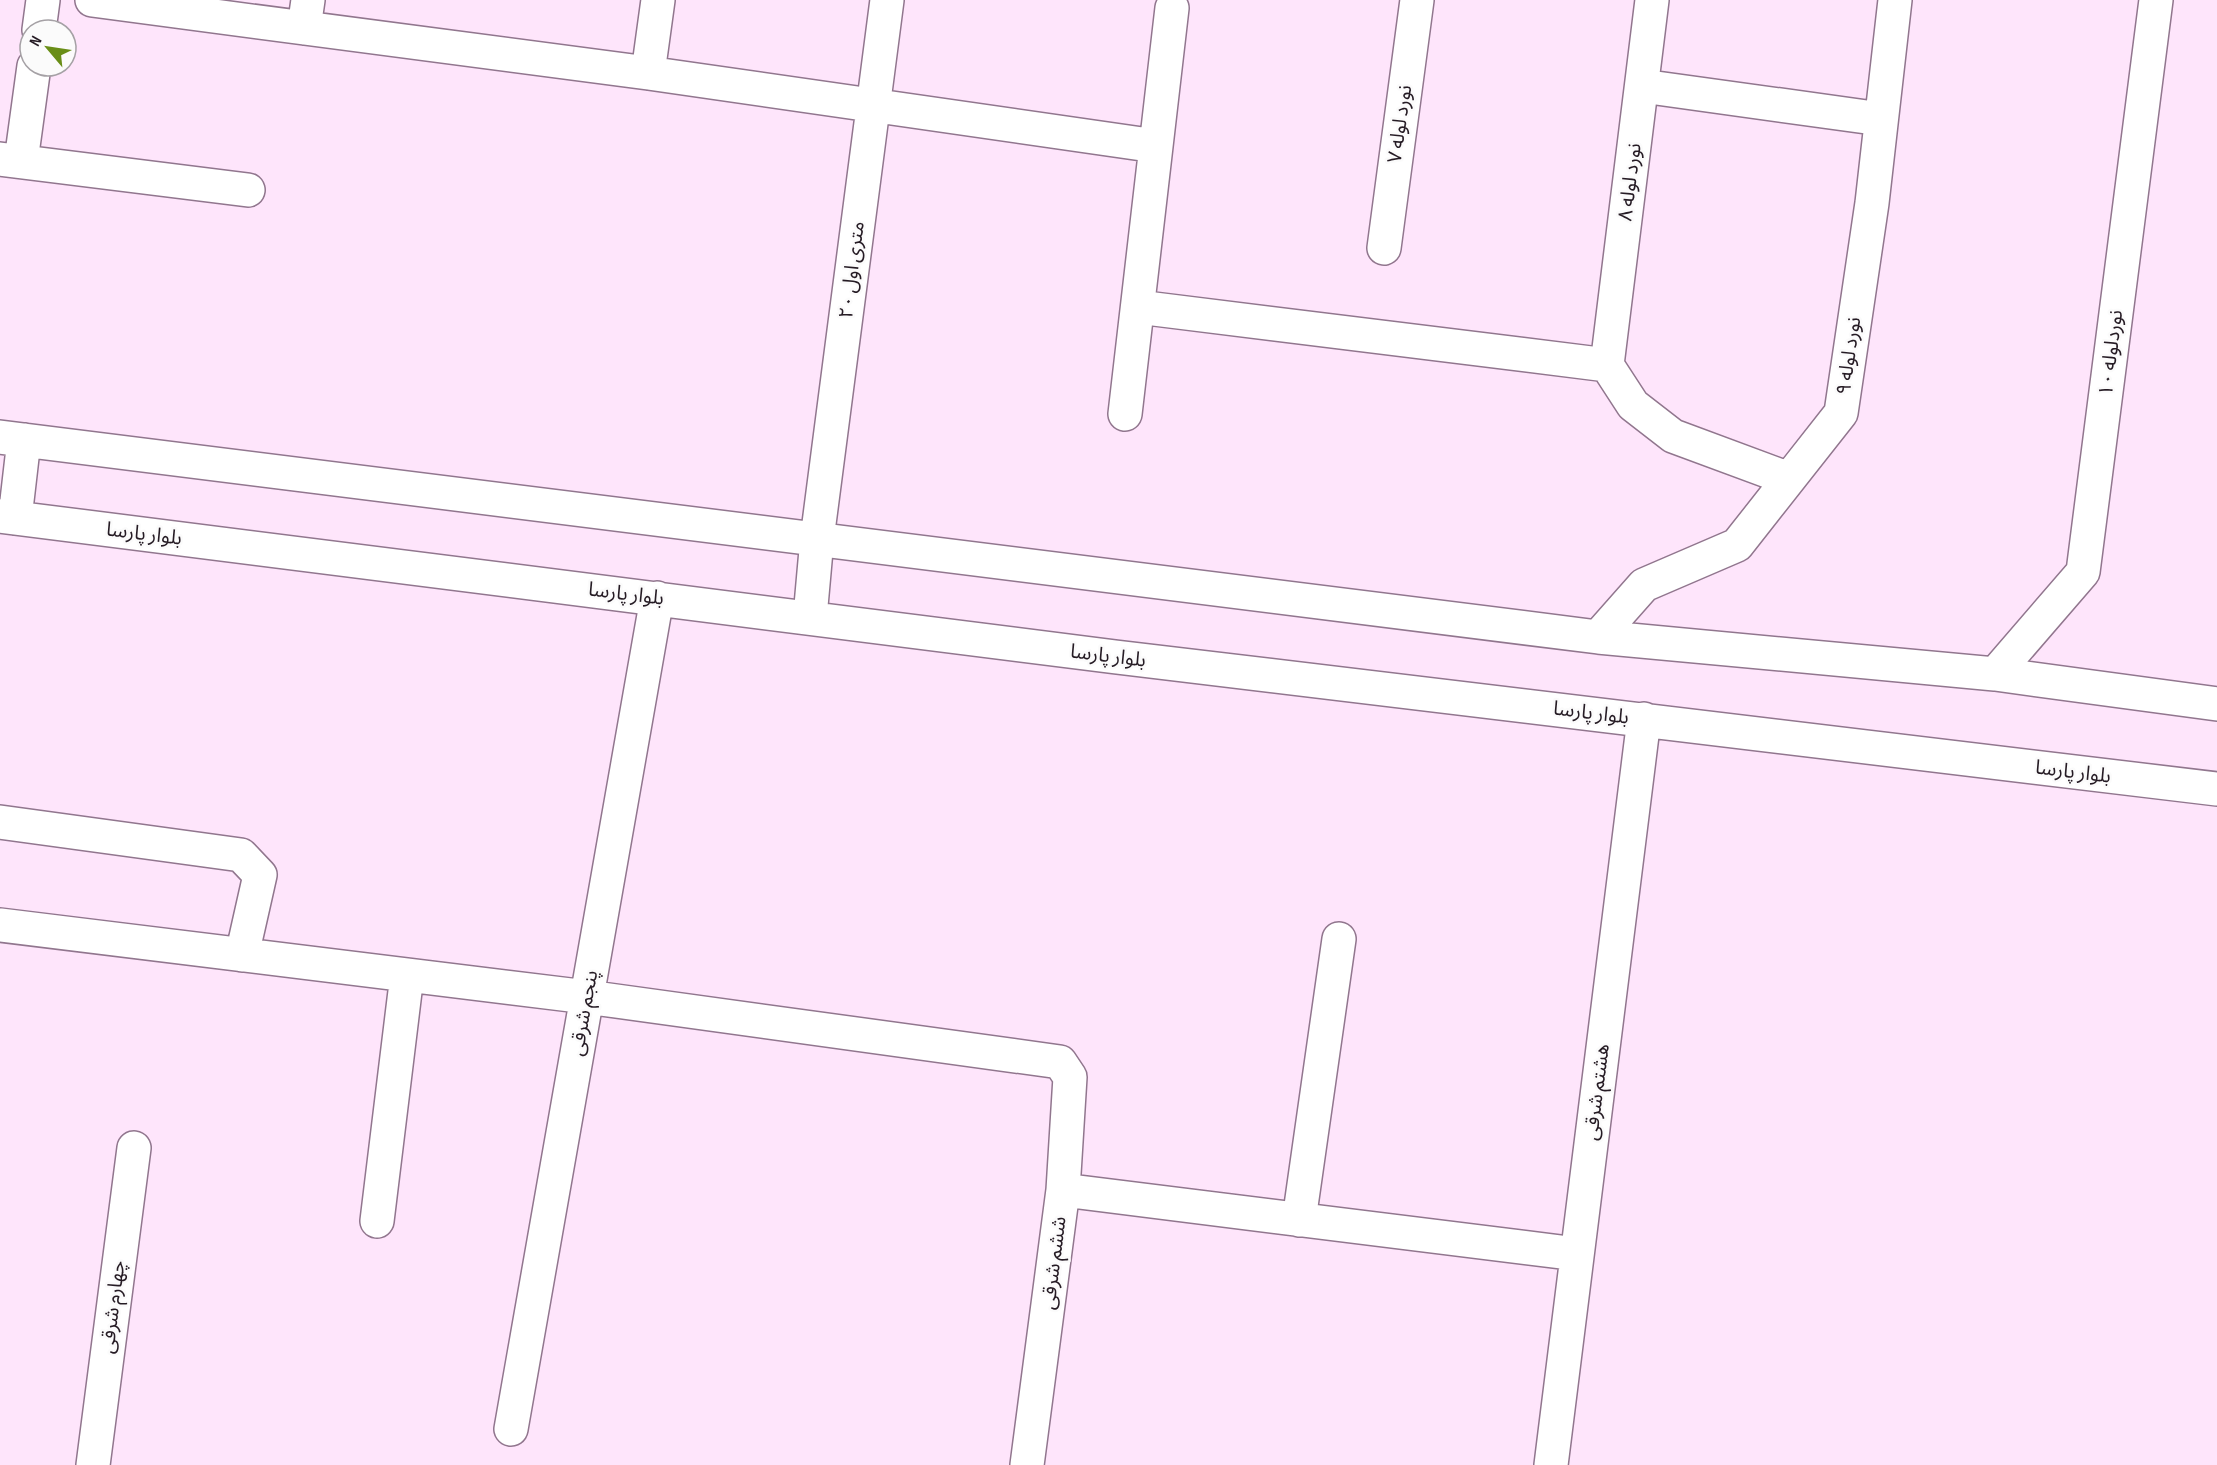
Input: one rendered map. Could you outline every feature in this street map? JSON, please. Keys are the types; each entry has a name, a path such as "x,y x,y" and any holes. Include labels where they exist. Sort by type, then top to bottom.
{"street":[{"path":"41,18 43,0"},
{"path":"92,0 306,14 648,73 1156,146"},
{"path":"648,73 658,0"},
{"name":"۲۰ متری اول","path":"810,617 817,539 887,0"},
{"name":"۷ نورد لوله","path":"1384,248 1416,0"},
{"name":"۸ نورد لوله","path":"1607,365 1652,0"},
{"name":"۹ نورد لوله","path":"1598,637 1644,585 1737,545 1841,413 1895,0"},
{"name":"۱۰ نوردلوله","path":"1995,674 2083,572 2156,0"},
{"path":"1125,414 1172,8"},
{"path":"31,78 10,160 248,190"},
{"path":"1642,86 1881,119"},
{"path":"1138,307 1607,365 1633,405 1673,436 1789,479"},
{"path":"8,517 12,438 1598,637 1995,674 2217,704"},
{"name":"بلوار پارسا","path":"8,517 2217,789"},
{"name":"پنجم شرقی","path":"511,1429 657,598"},
{"name":"هشتم شرقی","path":"1551,1465 1644,719"},
{"path":"0,822 241,855 261,875 242,955"},
{"path":"0,925 587,997"},
{"path":"1299,1220 1339,939"},
{"path":"377,1221 407,975"},
{"name":"ششم شرقی","path":"587,997 1060,1062 1070,1077 1063,1190 1027,1465"},
{"name":"چهارم شرقی","path":"93,1465 134,1148"},
{"path":"1063,1190 1577,1254"}]}
